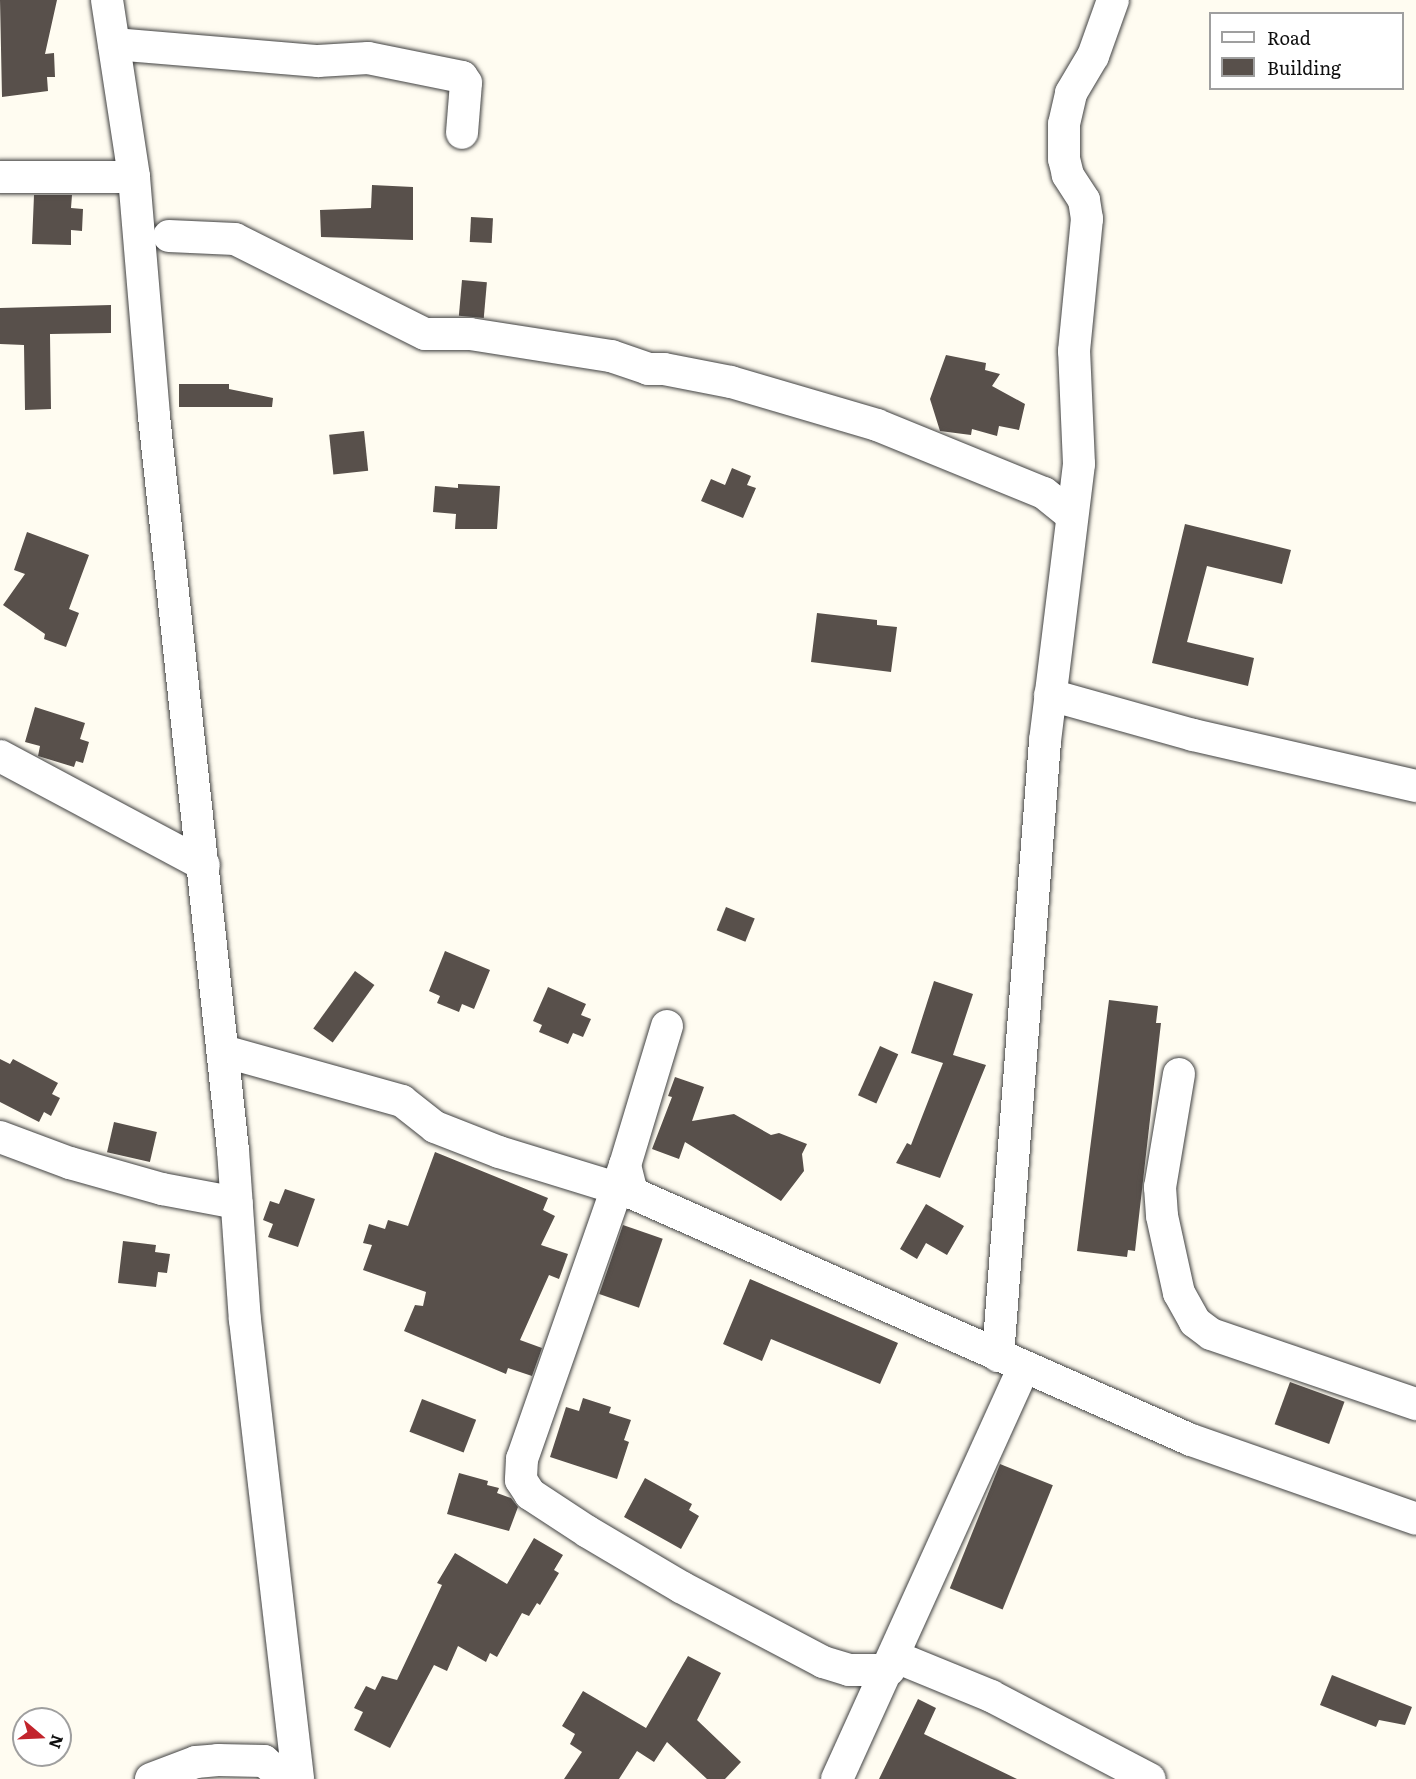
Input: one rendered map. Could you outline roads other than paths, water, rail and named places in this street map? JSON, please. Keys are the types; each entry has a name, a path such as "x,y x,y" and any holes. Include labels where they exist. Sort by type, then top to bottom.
{"street":[{"path":"107,0 134,177 154,416 227,1090 245,1320 298,1779"},
{"path":"837,1779 892,1663 1011,1362 1062,501 1079,428 1074,351 1087,219 1084,200 1068,176 1064,159 1064,124 1071,93 1093,56 1113,0"},
{"path":"114,44 318,61 368,58 462,77 466,83 462,134"},
{"path":"0,177 134,177"},
{"path":"169,236 235,239 425,334 470,334 590,353 648,369 664,369 731,382 922,441 1062,501"},
{"path":"1050,695 1193,735 1416,786"},
{"path":"0,756 204,865"},
{"path":"667,1026 625,1182 522,1459 521,1480 530,1494 588,1532 681,1587 823,1662 849,1670 892,1663 991,1696 1150,1779"},
{"path":"223,1051 402,1101 435,1127 488,1148 625,1182 1011,1362 1191,1440 1416,1519"},
{"path":"227,1090 240,1071 263,1062"},
{"path":"1179,1074 1160,1187 1162,1216 1179,1293 1195,1322 1210,1334 1416,1404"},
{"path":"0,1137 81,1166 237,1203"},
{"path":"151,1779 196,1762 274,1770 292,1731"}]}
